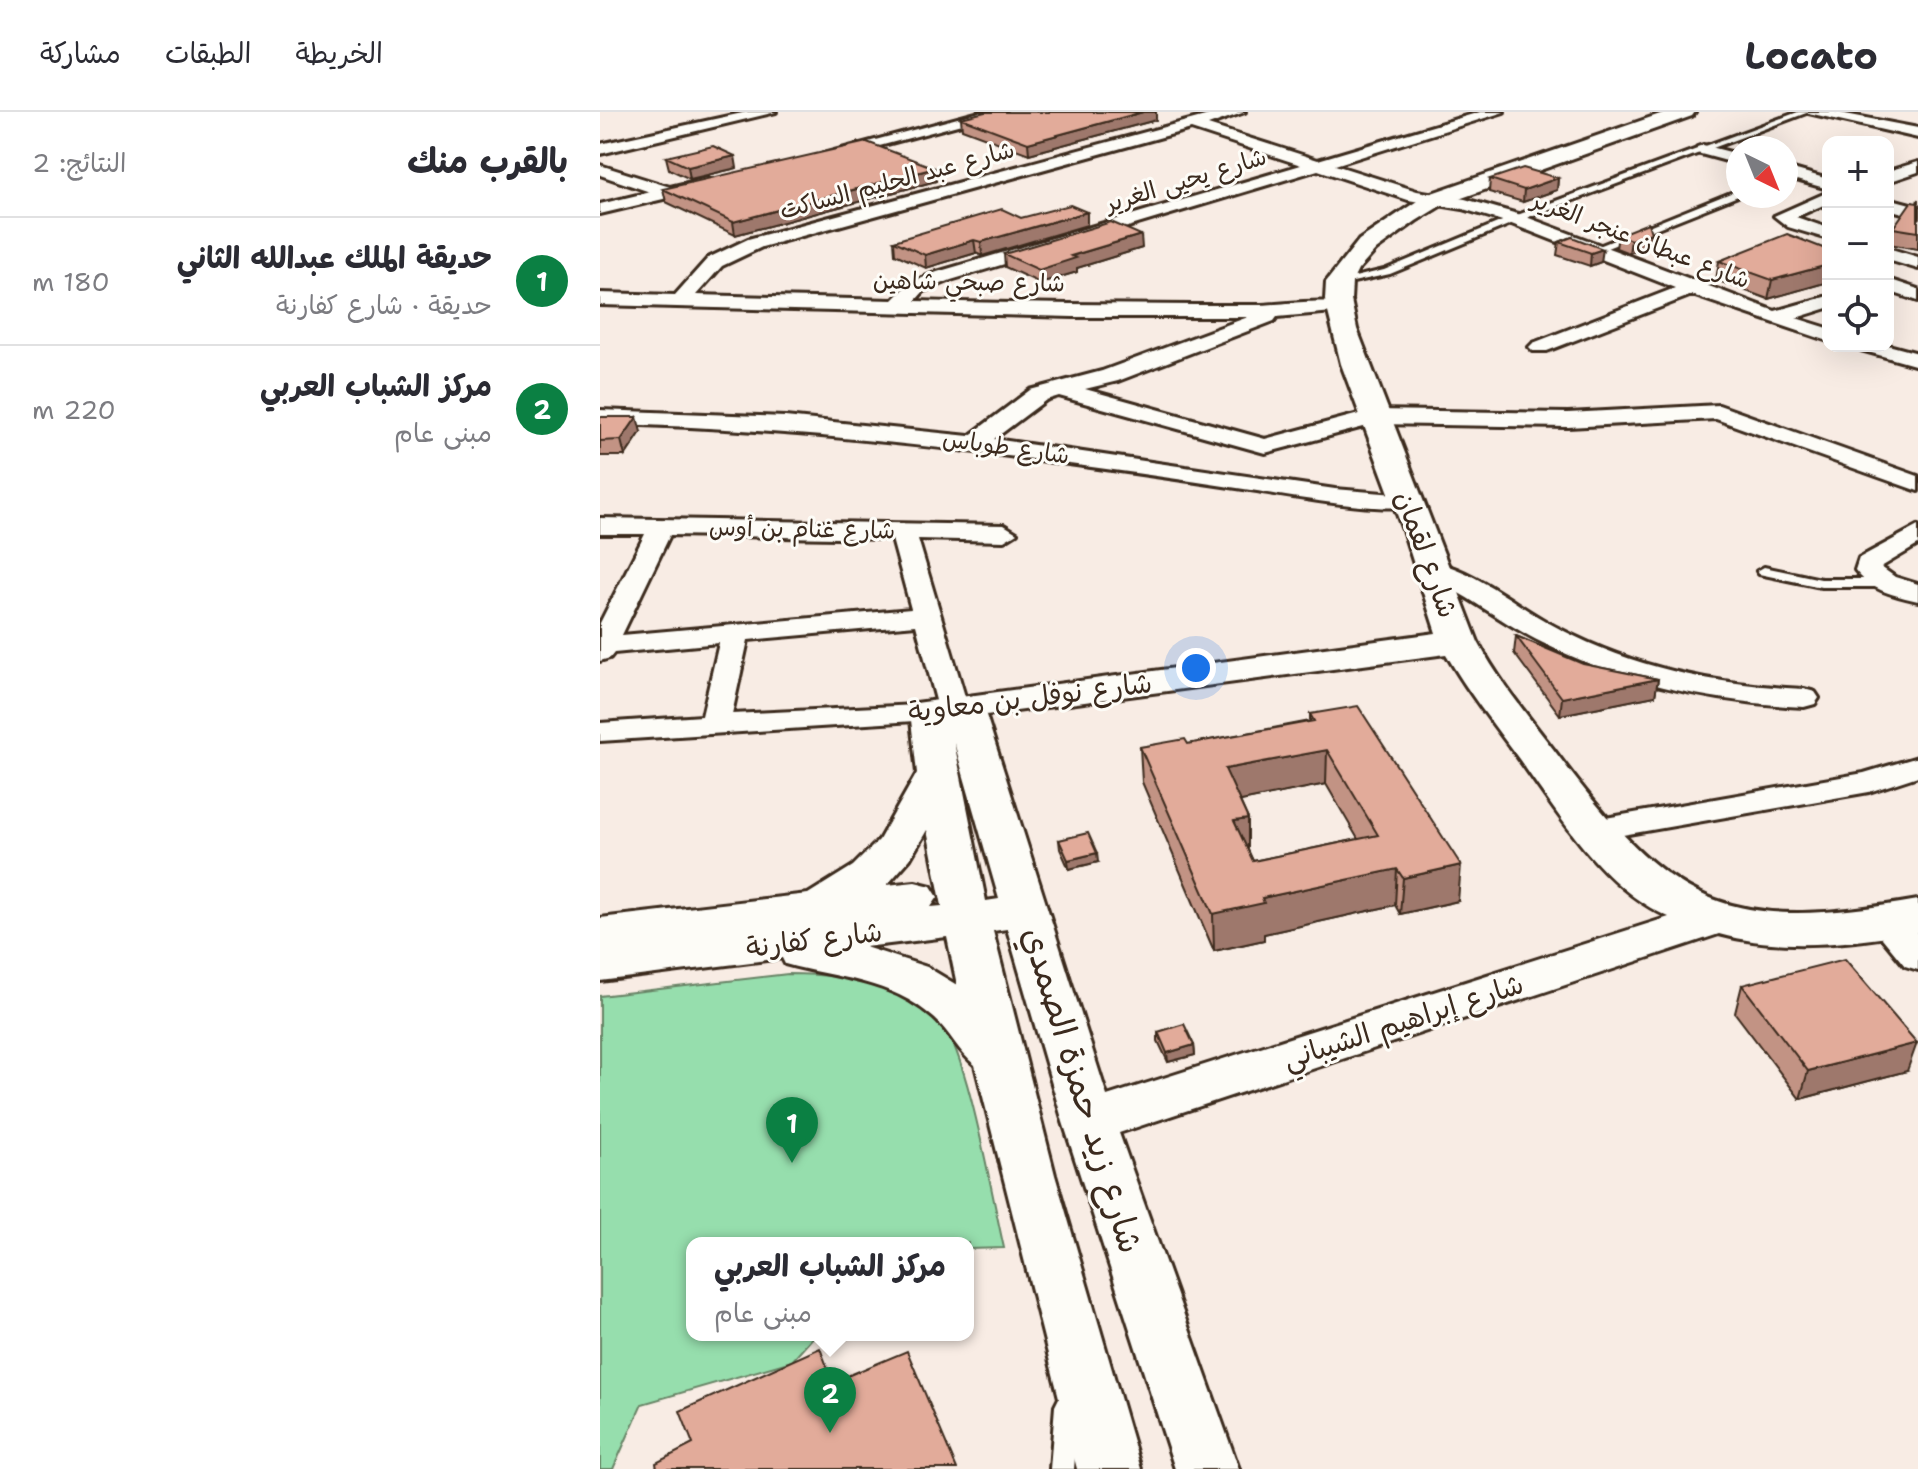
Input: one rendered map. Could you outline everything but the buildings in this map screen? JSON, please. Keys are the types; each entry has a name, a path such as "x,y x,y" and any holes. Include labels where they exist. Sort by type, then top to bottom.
{"street":[{"path":"600,149 768,112"},
{"path":"808,159 871,145 965,115 998,112"},
{"name":"شارع عبد الحليم الساكت","path":"680,302 715,262 732,252 789,233 1237,112"},
{"name":"شارع يحيى الغرير","path":"898,307 917,287 944,276 1496,112"},
{"path":"1338,294 1376,240 1400,220 1434,200 1685,112"},
{"path":"1812,112 1918,133"},
{"name":"شارع عبطان عنجر الغرير","path":"1194,125 1434,200 1465,204 1515,219 1693,288 1822,333"},
{"path":"612,132 635,142"},
{"path":"871,145 900,156"},
{"path":"1703,150 1726,156"},
{"path":"1894,163 1917,168"},
{"path":"1894,175 1917,168"},
{"path":"600,170 669,192"},
{"path":"945,173 974,185"},
{"path":"1798,176 1822,182"},
{"path":"600,209 731,177"},
{"path":"1822,200 1783,216 1822,232"},
{"path":"1894,205 1918,212"},
{"path":"1894,256 1918,263"},
{"path":"1894,283 1918,275"},
{"path":"1894,287 1918,295"},
{"path":"1540,347 1693,288"},
{"name":"شارع صبحي شاهين","path":"600,299 898,307 1285,311 1338,294"},
{"name":"شارع لقمان","path":"1338,294 1374,417 1410,501 1458,641 1488,690 1615,855 1679,903 1715,919 1767,928 1812,929 1902,919"},
{"path":"1774,318 1822,304"},
{"path":"974,443 1038,395 1110,376 1285,311"},
{"path":"1889,352 1918,360"},
{"path":"1058,389 1254,445 1284,443 1374,417 1568,420 1689,411 1719,412 1918,484"},
{"name":"شارع طوباس","path":"600,417 784,424 974,443 1335,496 1410,501"},
{"name":"شارع غنام بن أوس","path":"600,526 1004,533"},
{"path":"601,648 661,527"},
{"path":"810,908 868,880 886,864 936,776 949,710 902,530"},
{"path":"1918,534 1868,564 1868,570 1886,583 1918,593"},
{"path":"1435,570 1493,598 1548,634 1643,673 1736,696 1804,698"},
{"path":"601,648 924,616"},
{"path":"715,724 735,633"},
{"name":"شارع نوفل بن معاوية","path":"600,732 949,710 1458,641"},
{"path":"988,784 993,760 1008,732 1037,712 1093,691"},
{"name":"شارع زيد حمزة الصمدي","path":"949,710 988,784 1089,1122 1207,1469"},
{"path":"1594,830 1869,782 1918,766"},
{"path":"936,776 1000,1067 1109,1469"},
{"name":"شارع كفارنة","path":"600,964 737,948 963,906 1024,899"},
{"name":"شارع كفارنة","path":"600,934 810,908 963,906"},
{"name":"شارع إبراهيم الشيباني","path":"1089,1122 1715,919"},
{"path":"1902,919 1918,957"},
{"path":"737,948 845,959 929,988 950,1001 975,1028 1000,1067"}],"lane":[{"path":"1338,294 1515,219 1805,112"},
{"path":"1594,250 1726,198"},
{"path":"1764,571 1821,583 1886,583"},
{"path":"1062,1469 1071,1332"}],"green space":[{"path":"788,974 850,979 891,990 910,999 942,1024 952,1040 970,1095 1004,1248 974,1249 974,1237 686,1237 686,1341 810,1341 792,1361 642,1404 613,1469 600,1469 600,996"}],"place":[{"name":"حديقة الملك عبدالله الثاني","path":"792,1163"},
{"name":"مركز الشباب العربي","path":"830,1433"}]}
